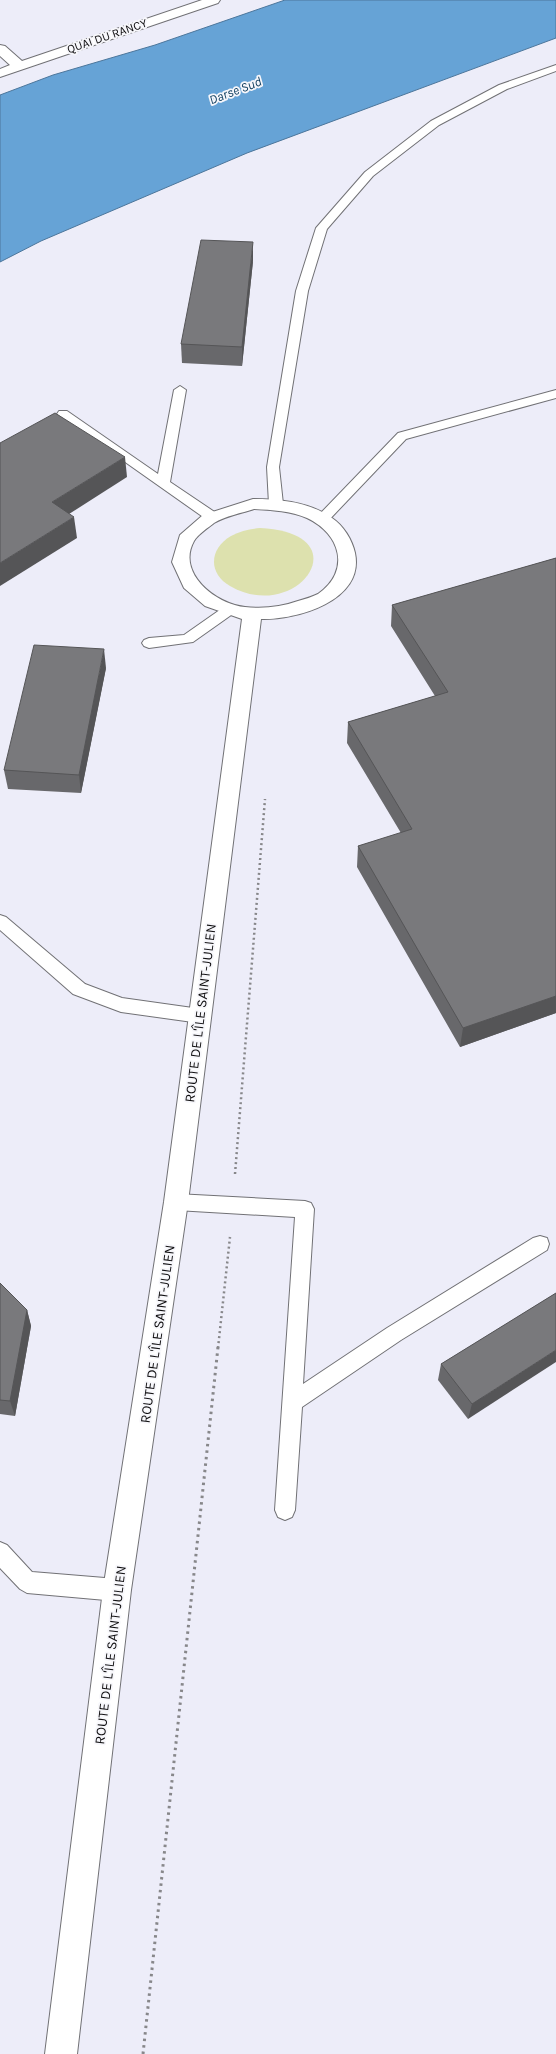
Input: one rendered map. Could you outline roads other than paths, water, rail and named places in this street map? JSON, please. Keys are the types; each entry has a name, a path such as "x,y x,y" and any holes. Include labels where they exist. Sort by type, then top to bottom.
{"street":[{"name":"QUAI DU RANCY","path":"0,73 18,65 214,0"},
{"path":"0,49 18,65"},
{"path":"253,504 276,504 301,509 322,519 338,532 347,548 348,565 341,582 326,597 305,608 279,614 241,612 205,599 188,584 180,566 182,547 192,530 211,516 230,508 253,504"},
{"name":"ROUTE DE L'ÎLE SAINT-JULIEN","path":"61,2054 117,1590 176,1202 200,1016 241,612"}],"lane":[{"path":"276,504 273,468 302,291 322,228 369,174 435,123 503,87 556,68"},
{"path":"163,483 180,390"},
{"path":"322,519 402,436 556,394"},
{"path":"63,414 211,516"},
{"path":"149,643 188,639 241,612"},
{"path":"0,921 79,989 121,1005 200,1016"},
{"path":"176,1202 305,1209 285,1510"},
{"path":"293,1402 394,1334 540,1244"},
{"path":"0,1552 27,1582 117,1590"}],"water":[{"name":"Darse Sud","path":"285,0 556,0 556,38 247,153 41,241 0,262 0,95 53,75 155,45"}]}
